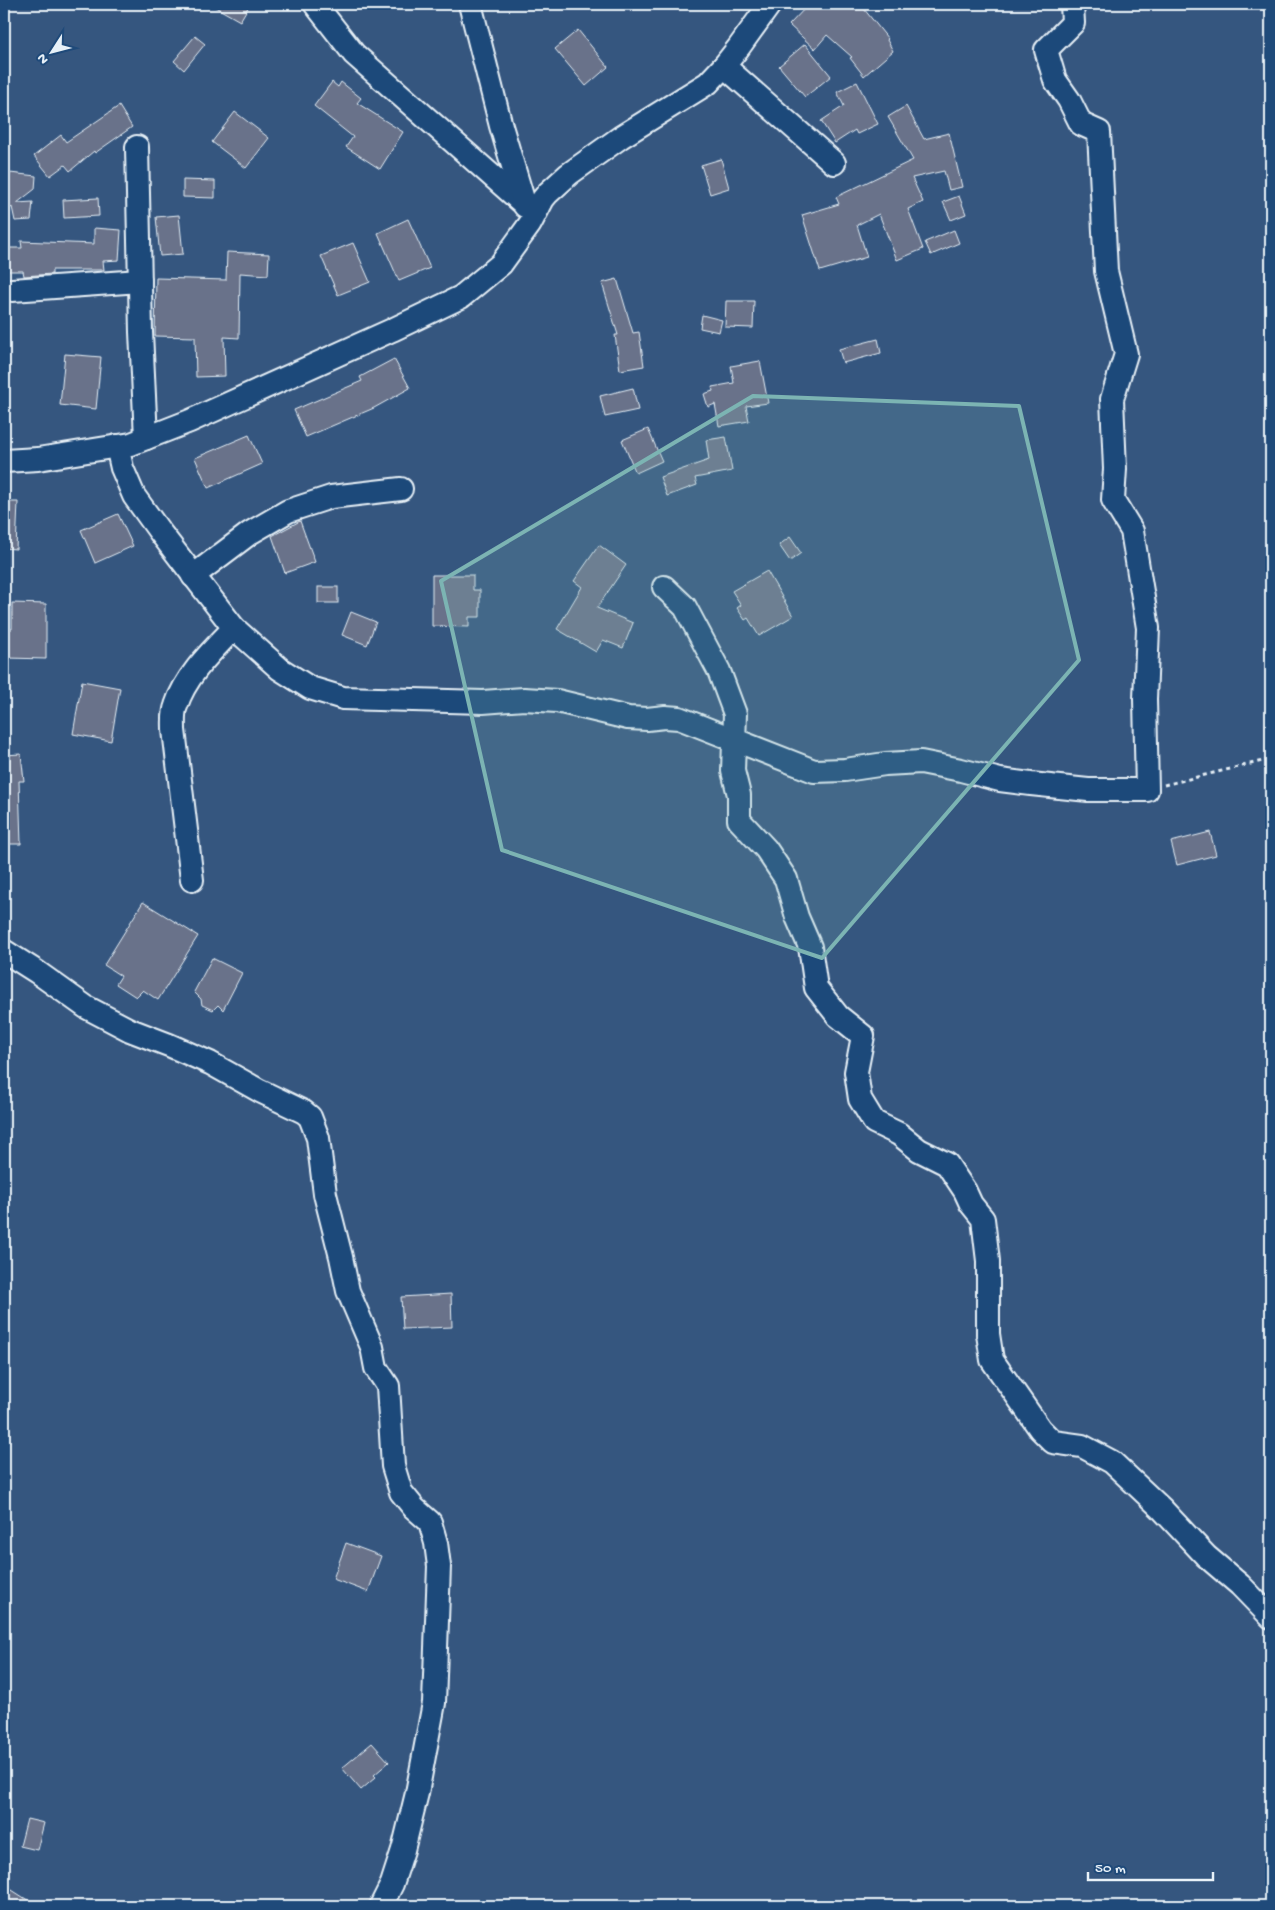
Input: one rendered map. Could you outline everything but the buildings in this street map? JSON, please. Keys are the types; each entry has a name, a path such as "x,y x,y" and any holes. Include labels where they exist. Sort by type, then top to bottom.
{"street":[{"path":"315,4 354,54 527,214"},
{"path":"470,4 501,126 527,214"},
{"path":"4,461 38,459 131,444 190,421 461,297 501,264 527,214 569,174 620,137 708,83 724,66 770,4"},
{"path":"118,446 122,468 134,496 234,628 288,674 310,688 343,698 483,702 524,699 557,701 628,718 679,718 814,771 845,770 885,764 921,762 1000,780 1031,784 1088,790 1147,790 1145,699 1148,628 1132,531 1112,500 1115,469 1112,399 1126,354 1106,271 1099,132 1081,124 1070,100 1055,80 1046,50 1073,23 1072,4"},
{"path":"724,66 834,163"},
{"path":"137,147 146,438"},
{"path":"12,290 140,280"},
{"path":"193,576 250,534 288,511 331,497 401,489"},
{"path":"664,587 685,607 719,672 734,714 732,771 738,795 739,820 766,849 786,880 797,917 810,947 816,988 838,1016 862,1036 856,1072 860,1099 874,1122 899,1134 919,1150 947,1164 966,1191 970,1204 984,1219 988,1260 988,1334 992,1360 1040,1429 1053,1442 1082,1446 1112,1462 1161,1508 1206,1556 1240,1585 1271,1617"},
{"path":"192,880 174,730 175,708 184,688 195,671 234,628"},
{"path":"4,951 86,1007 130,1030 169,1044 210,1063 310,1116 318,1138 325,1194 342,1257 348,1291 372,1347 376,1368 388,1386 393,1466 401,1492 414,1508 430,1522 439,1566 434,1704 417,1793 403,1850 392,1884 380,1906"}],"path":[{"path":"1147,790 1271,759"}],"highlighted area":[{"path":"753,396 1019,406 1079,660 822,958 502,850 441,581"}]}
